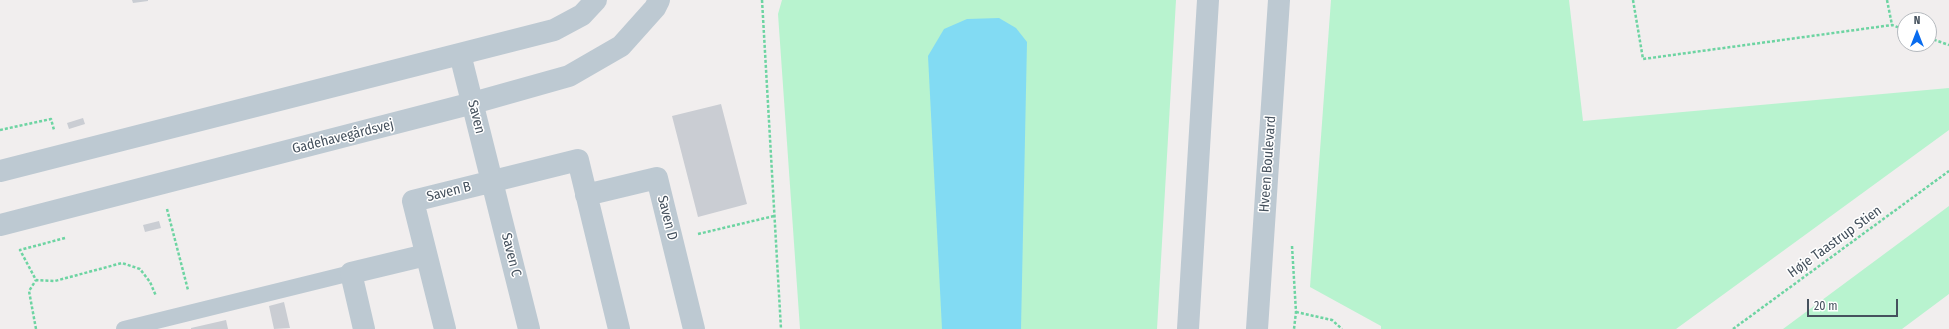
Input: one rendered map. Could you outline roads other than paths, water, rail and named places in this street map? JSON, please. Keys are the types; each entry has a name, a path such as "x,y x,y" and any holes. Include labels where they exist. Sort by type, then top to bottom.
{"street":[{"path":"0,171 554,30 582,14 596,0"},
{"name":"Gadehavegårdsvej","path":"0,225 472,103 569,76 621,46 655,8 659,0"},
{"path":"1188,329 1208,0"},
{"name":"Hveen Boulevard","path":"1256,329 1279,0"},
{"name":"Saven","path":"460,54 492,181"},
{"path":"492,181 578,160 620,329"},
{"name":"Saven D","path":"586,195 657,178 694,329"},
{"name":"Saven B","path":"445,329 413,201 492,181"},
{"name":"Saven C","path":"492,181 530,329"},
{"path":"364,329 351,273 426,254"}],"lane":[{"path":"124,329 351,273"}],"water":[{"path":"999,18 1016,28 1027,42 1021,329 942,329 928,56 944,29 967,19"}]}
